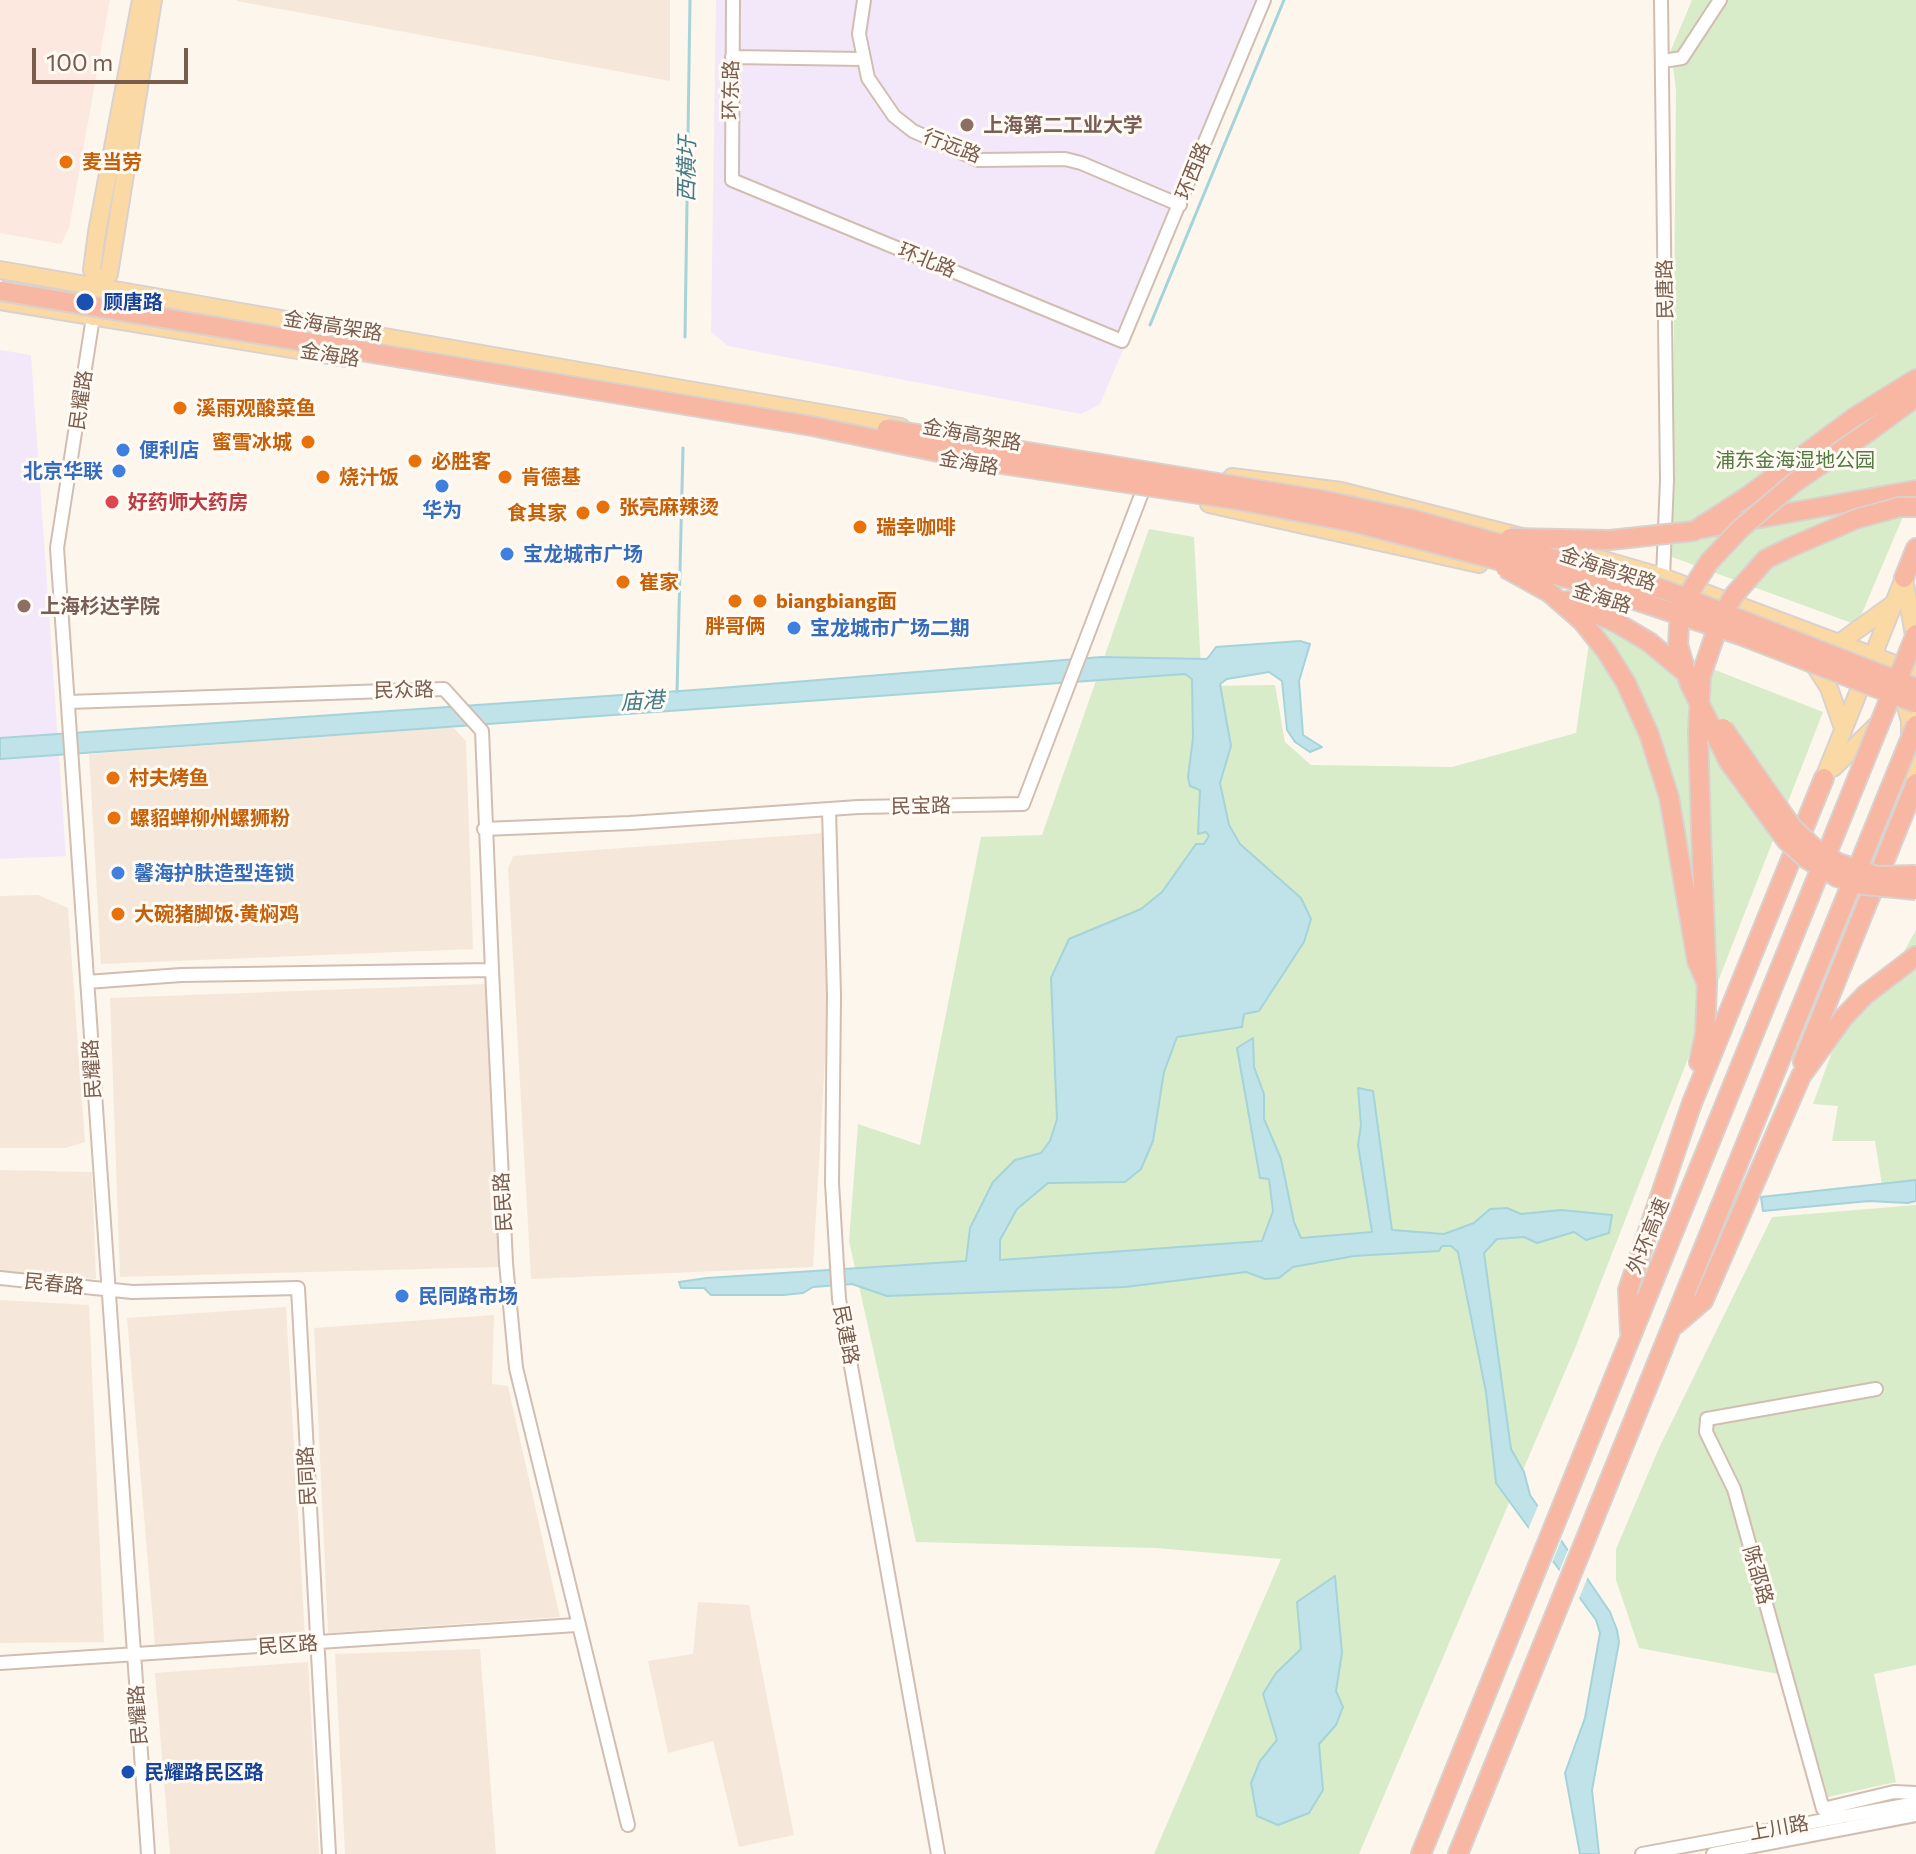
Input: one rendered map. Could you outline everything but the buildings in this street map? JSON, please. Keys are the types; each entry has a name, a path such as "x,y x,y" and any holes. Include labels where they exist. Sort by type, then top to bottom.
{"highway":[{"name":"金海高架路","path":"0,281 1322,500 1412,519 1665,590 1908,686"},
{"name":"金海高架路","path":"0,291 812,426 982,461 1238,500 1357,523 1478,552 1578,581 1743,636 1913,704"},
{"path":"1694,531 1748,496 1855,417 1916,379"},
{"path":"1916,397 1794,483 1740,529 1709,562 1680,608 1678,645 1690,685 1729,762 1786,840 1807,859 1837,877 1864,885 1916,890"},
{"path":"1412,519 1507,538 1610,540 1694,531 1916,490"},
{"path":"1692,1103 1692,1084 1705,1034 1707,984 1698,731 1701,676 1721,617 1734,595 1766,559 1856,519 1899,507 1916,507"},
{"path":"1904,578 1916,548"},
{"path":"1478,552 1550,593 1617,623 1674,661 1693,680 1792,827 1813,847 1838,863 1877,876 1916,875"},
{"path":"1550,593 1582,621 1626,683 1649,734 1669,797 1697,961 1707,984"},
{"name":"外环高速","path":"1421,1854 1916,634"},
{"path":"1458,1854 1916,725"},
{"path":"1630,1338 1628,1290 1692,1103 1824,778"},
{"path":"1801,1076 1803,1061 1916,782"},
{"path":"1670,1330 1703,1301 1801,1076 1843,1018 1865,995 1916,956"},
{"path":"1898,971 1916,963"}],"main road":[{"path":"141,0 97,232 92,270 100,286 109,274 153,0"},
{"name":"金海路","path":"0,270 1070,456 1341,491 1575,551 1663,577 1916,674"},
{"name":"民耀路","path":"93,317 100,286"},
{"name":"金海路","path":"0,301 1143,490 1404,545 1571,588 1815,666 1867,689 1913,704"},
{"path":"1824,778 1843,728 1867,689 1880,660 1894,603 1904,578"},
{"path":"1904,578 1916,646"},
{"path":"1839,643 1894,603"},
{"path":"1880,660 1908,686 1913,704 1916,782"},
{"path":"1815,666 1829,688 1843,728"},
{"path":"1908,686 1916,674"},
{"path":"1867,689 1908,686"},
{"path":"1824,778 1889,713 1913,704"}],"street":[{"name":"环东路","path":"732,180 733,0"},
{"name":"行远路","path":"864,0 859,34 862,59 879,98 913,131 978,160 1065,159 1081,163 1180,205"},
{"name":"环西路","path":"1122,341 1264,0"},
{"name":"民唐路","path":"1661,0 1667,480 1663,577"},
{"path":"1663,61 1682,58 1720,0"},
{"path":"732,57 862,59"},
{"name":"环北路","path":"732,180 1122,341"},
{"name":"民耀路","path":"93,317 57,548 148,1854"},
{"name":"民宝路","path":"484,829 630,823 829,809 1023,804 1143,490"},
{"name":"民众路","path":"68,702 444,689 482,731 492,970"},
{"name":"民建路","path":"829,809 834,996 832,1183 839,1299 938,1854"},
{"path":"87,982 181,975 492,970"},
{"name":"民民路","path":"492,970 506,1263 516,1368 576,1625 628,1825"},
{"name":"民春路","path":"0,1278 108,1289"},
{"name":"民同路","path":"108,1289 298,1288 329,1854"},
{"name":"陈邵路","path":"1876,1389 1707,1419 1706,1432 1734,1489 1823,1809 1894,1792 1916,1793"},
{"name":"民区路","path":"0,1663 576,1625"},
{"name":"上川路","path":"1642,1854 1916,1803"},
{"name":"上川路","path":"1713,1854 1916,1815"}],"shaded area":[{"path":"0,0 110,0 69,228 61,244 0,233"},
{"path":"237,0 670,0 670,81 237,1"},
{"name":"上海第二工业大学","path":"716,0 1272,0 1100,404 1081,414 728,346 711,332"},
{"name":"上海杉达学院","path":"0,350 31,355 66,856 0,859"},
{"path":"453,727 466,741 473,949 101,964 89,754"},
{"path":"825,833 828,1007 813,1267 531,1279 508,869 513,856"},
{"path":"38,895 68,908 85,1142 65,1148 0,1148 0,896"},
{"path":"486,984 500,1267 120,1277 110,998"},
{"path":"0,1170 92,1172 96,1279 0,1272"},
{"path":"0,1300 89,1305 104,1642 0,1643"},
{"path":"286,1307 305,1637 155,1645 127,1318"},
{"path":"494,1315 492,1384 508,1386 560,1617 328,1633 314,1328"},
{"path":"698,1602 749,1605 794,1835 739,1847 713,1741 668,1753 648,1661 693,1654"},
{"path":"480,1649 496,1854 345,1854 335,1654"},
{"path":"308,1662 319,1854 170,1854 155,1673"}],"green space":[{"name":"浦东金海湿地公园","path":"1692,0 1916,0 1916,486 1857,625 1672,557 1676,90 1671,50"},
{"path":"1149,529 1194,537 1202,686 1275,685 1285,742 1311,765 1452,767 1576,733 1592,622 1823,712 1576,1346 1359,1854 1154,1854 1281,1559 1156,1548 916,1542 849,1241 858,1124 920,1145 981,837 1042,835"},
{"path":"1916,930 1916,1182 1882,1185 1875,1141 1832,1141 1838,1106 1813,1104 1852,997 1878,998"},
{"path":"1916,1205 1916,1665 1874,1674 1896,1782 1828,1797 1794,1677 1639,1648 1616,1580 1616,1549 1659,1448 1772,1217"}],"water":[{"name":"庙港","path":"1300,641 1310,644 1299,681 1303,735 1322,747 1310,752 1295,742 1287,730 1282,681 1269,672 1227,679 1220,684 1231,746 1220,783 1229,825 1240,844 1301,898 1311,919 1304,942 1259,1011 1244,1014 1242,1027 1177,1037 1164,1072 1153,1141 1141,1169 1125,1182 1048,1183 1017,1209 1000,1240 1000,1260 1262,1241 1273,1211 1269,1179 1260,1178 1237,1048 1253,1038 1254,1067 1264,1094 1264,1119 1281,1159 1294,1222 1301,1238 1372,1232 1358,1145 1361,1125 1358,1088 1373,1091 1392,1230 1444,1234 1474,1223 1490,1209 1507,1208 1521,1214 1561,1210 1612,1215 1609,1233 1586,1240 1574,1232 1537,1243 1524,1237 1497,1239 1484,1253 1511,1449 1524,1472 1530,1495 1610,1612 1617,1630 1619,1642 1592,1790 1599,1854 1580,1854 1565,1773 1585,1718 1600,1633 1596,1620 1496,1483 1486,1392 1458,1252 1451,1246 1442,1246 1439,1251 1354,1256 1293,1267 1279,1278 1265,1279 1246,1272 1125,1287 887,1296 852,1284 813,1287 803,1293 783,1295 711,1295 704,1288 681,1288 679,1282 707,1278 966,1261 970,1228 993,1182 1015,1160 1041,1153 1050,1141 1057,1119 1051,978 1069,939 1141,909 1162,892 1196,844 1204,844 1209,836 1206,832 1198,834 1200,790 1190,786 1188,777 1193,738 1192,679 1185,674 0,759 0,738 708,689 1101,657 1207,659 1216,647"},
{"path":"1916,1180 1916,1201 1908,1203 1869,1201 1763,1211 1761,1197"},
{"path":"1335,1576 1342,1653 1336,1691 1343,1707 1336,1725 1319,1744 1323,1790 1309,1813 1278,1825 1257,1816 1251,1783 1260,1761 1277,1740 1263,1694 1276,1673 1301,1649 1297,1602"}],"pier":[{"path":"1540,1501 1563,1536 1551,1565 1527,1532"},
{"path":"1570,1545 1589,1574 1578,1601 1558,1574"}],"waterway":[{"name":"西横圩","path":"685,337 690,0"},
{"path":"1150,325 1284,0"},
{"path":"677,692 683,448"}],"place":[{"name":"上海第二工业大学","path":"967,125"},
{"name":"麦当劳","path":"66,162"},
{"name":"顾唐路","path":"85,302"},
{"name":"溪雨观酸菜鱼","path":"180,408"},
{"name":"蜜雪冰城","path":"308,442"},
{"name":"便利店","path":"123,450"},
{"name":"必胜客","path":"415,461"},
{"name":"北京华联","path":"119,471"},
{"name":"烧汁饭","path":"323,477"},
{"name":"肯德基","path":"505,477"},
{"name":"华为","path":"442,486"},
{"name":"好药师大药房","path":"112,502"},
{"name":"张亮麻辣烫","path":"603,507"},
{"name":"食其家","path":"583,513"},
{"name":"瑞幸咖啡","path":"860,527"},
{"name":"宝龙城市广场","path":"507,554"},
{"name":"崔家","path":"623,582"},
{"name":"胖哥俩","path":"735,601"},
{"name":"biangbiang面","path":"760,601"},
{"name":"上海杉达学院","path":"24,606"},
{"name":"宝龙城市广场二期","path":"794,628"},
{"name":"村夫烤鱼","path":"113,778"},
{"name":"螺貂蝉柳州螺狮粉","path":"114,818"},
{"name":"馨海护肤造型连锁","path":"118,873"},
{"name":"大碗猪脚饭·黄焖鸡","path":"118,914"},
{"name":"民同路市场","path":"402,1296"},
{"name":"民耀路民区路","path":"128,1772"}]}
